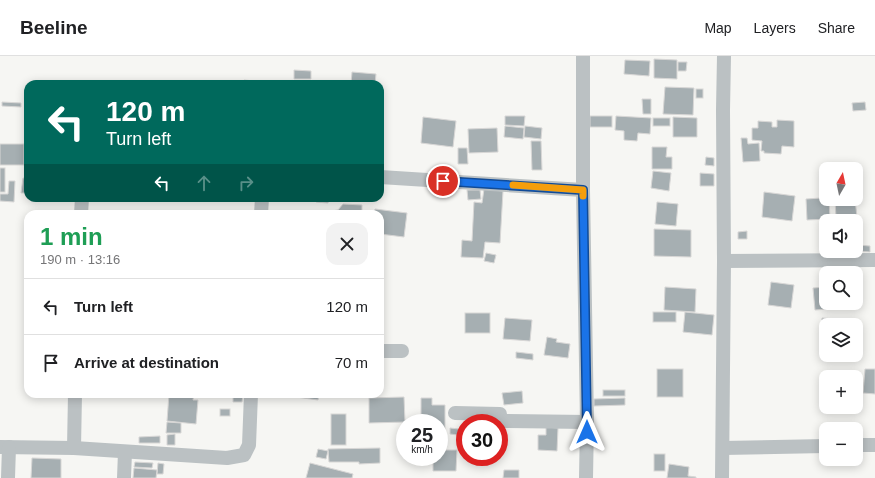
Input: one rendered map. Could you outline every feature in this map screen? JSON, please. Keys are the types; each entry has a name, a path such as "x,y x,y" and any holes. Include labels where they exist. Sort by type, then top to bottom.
{"street":[{"path":"583,56 583,190 587,422 586,478"},
{"path":"722,478 724,56"},
{"path":"384,176 583,190"},
{"path":"724,261 875,260"},
{"path":"384,351 402,351"},
{"path":"74,448 75,398"},
{"path":"8,478 4,447 74,448 227,458 244,455 249,445 251,398"},
{"path":"455,413 500,414 500,421 587,422"},
{"path":"863,445 875,445"},
{"path":"723,448 819,446"},
{"path":"124,478 125,452"}],"building":[{"path":"654,59 677,60 677,79 654,78"},
{"path":"625,60 650,61 649,76 624,74"},
{"path":"678,62 687,62 686,71 678,71"},
{"path":"294,70 311,71 311,79 294,79"},
{"path":"352,72 376,74 375,80 351,80"},
{"path":"665,87 694,88 693,115 663,114"},
{"path":"696,89 703,89 703,98 696,98"},
{"path":"642,99 651,99 651,114 643,114"},
{"path":"2,102 21,103 21,107 2,106"},
{"path":"865,102 866,110 853,111 852,103"},
{"path":"505,116 525,116 524,126 505,125"},
{"path":"590,116 612,116 612,127 590,127"},
{"path":"616,116 651,118 650,134 638,133 637,141 624,140 624,131 615,130"},
{"path":"423,117 456,121 453,147 421,143"},
{"path":"673,117 697,118 697,137 673,137"},
{"path":"653,118 670,118 670,126 653,126"},
{"path":"777,120 794,121 794,147 782,146 781,154 764,153 764,151 761,151 762,141 752,140 752,128 758,128 758,121 772,122 772,127 777,127"},
{"path":"505,126 524,128 523,139 504,137"},
{"path":"525,126 542,128 541,139 524,137"},
{"path":"497,128 498,152 469,153 468,129"},
{"path":"741,138 747,138 748,144 759,143 760,161 743,162"},
{"path":"531,141 541,141 542,170 532,170"},
{"path":"0,144 24,144 24,165 0,165"},
{"path":"652,147 667,147 666,157 672,157 672,169 652,169"},
{"path":"458,148 467,148 468,164 458,164"},
{"path":"706,157 714,158 714,166 705,165"},
{"path":"0,168 5,168 5,192 0,192"},
{"path":"653,171 671,173 669,191 651,188"},
{"path":"700,173 714,174 714,186 700,186"},
{"path":"23,178 24,193 21,193"},
{"path":"9,181 15,181 14,202 0,201 0,194 8,194"},
{"path":"484,189 503,191 500,243 485,242 483,258 461,257 462,240 472,241 474,202 482,203"},
{"path":"467,190 480,190 481,199 468,200"},
{"path":"764,192 795,196 792,221 762,217"},
{"path":"819,198 819,206 829,206 830,214 819,214 819,219 807,220 806,199"},
{"path":"657,202 678,204 676,226 655,224"},
{"path":"343,204 362,205 362,210 338,210"},
{"path":"835,206 856,206 857,214 836,214"},
{"path":"384,210 407,213 404,237 384,234"},
{"path":"654,229 691,230 691,257 654,256"},
{"path":"747,231 747,239 738,239 738,232"},
{"path":"863,245 870,246 870,252 863,251"},
{"path":"486,253 496,255 494,263 484,261"},
{"path":"771,282 794,285 791,308 768,305"},
{"path":"665,287 696,289 695,312 664,310"},
{"path":"813,288 819,288 819,310 815,310"},
{"path":"653,312 676,312 676,322 653,322"},
{"path":"685,312 714,315 712,335 683,332"},
{"path":"465,313 490,313 490,333 465,333"},
{"path":"505,318 532,320 530,341 503,339"},
{"path":"547,337 557,339 556,342 570,344 568,358 544,355"},
{"path":"516,352 533,354 533,360 516,358"},
{"path":"657,369 683,369 683,397 657,397"},
{"path":"865,369 875,369 875,394 863,393"},
{"path":"603,390 625,390 625,396 603,396"},
{"path":"522,391 523,403 504,405 502,393"},
{"path":"404,397 405,414 396,414 396,422 369,423 369,398"},
{"path":"169,398 193,398 193,400 198,400 196,424 167,421"},
{"path":"233,398 243,398 242,402 233,402"},
{"path":"303,398 318,398 318,400"},
{"path":"421,398 432,398 432,405 445,405 445,414 421,414"},
{"path":"625,398 625,405 594,406 594,399"},
{"path":"220,409 230,409 230,416 220,416"},
{"path":"331,414 346,414 346,445 331,445"},
{"path":"167,422 181,423 181,433 166,433"},
{"path":"546,427 558,428 557,451 538,450 538,435 546,435"},
{"path":"450,428 456,429 456,435 450,434"},
{"path":"175,434 175,445 167,445 167,435"},
{"path":"160,436 160,443 139,443 139,437"},
{"path":"380,448 380,463 359,464 359,462 329,462 328,449"},
{"path":"318,449 328,451 326,459 316,457"},
{"path":"448,450 456,450 456,471 433,471 433,466 448,466"},
{"path":"654,454 665,454 665,471 654,471"},
{"path":"32,458 61,459 61,478 31,478"},
{"path":"135,462 153,463 152,468 134,467"},
{"path":"158,463 164,464 163,474 157,474"},
{"path":"310,463 353,474 352,478 306,478"},
{"path":"669,464 689,467 688,476 696,478 667,478"},
{"path":"134,468 157,470 156,478 133,478"},
{"path":"504,470 519,470 519,478 503,478"}],"slow traffic":[{"path":"513,185 583,190 583,196"}],"route":[{"path":"443,181 583,190 587,432"}]}
